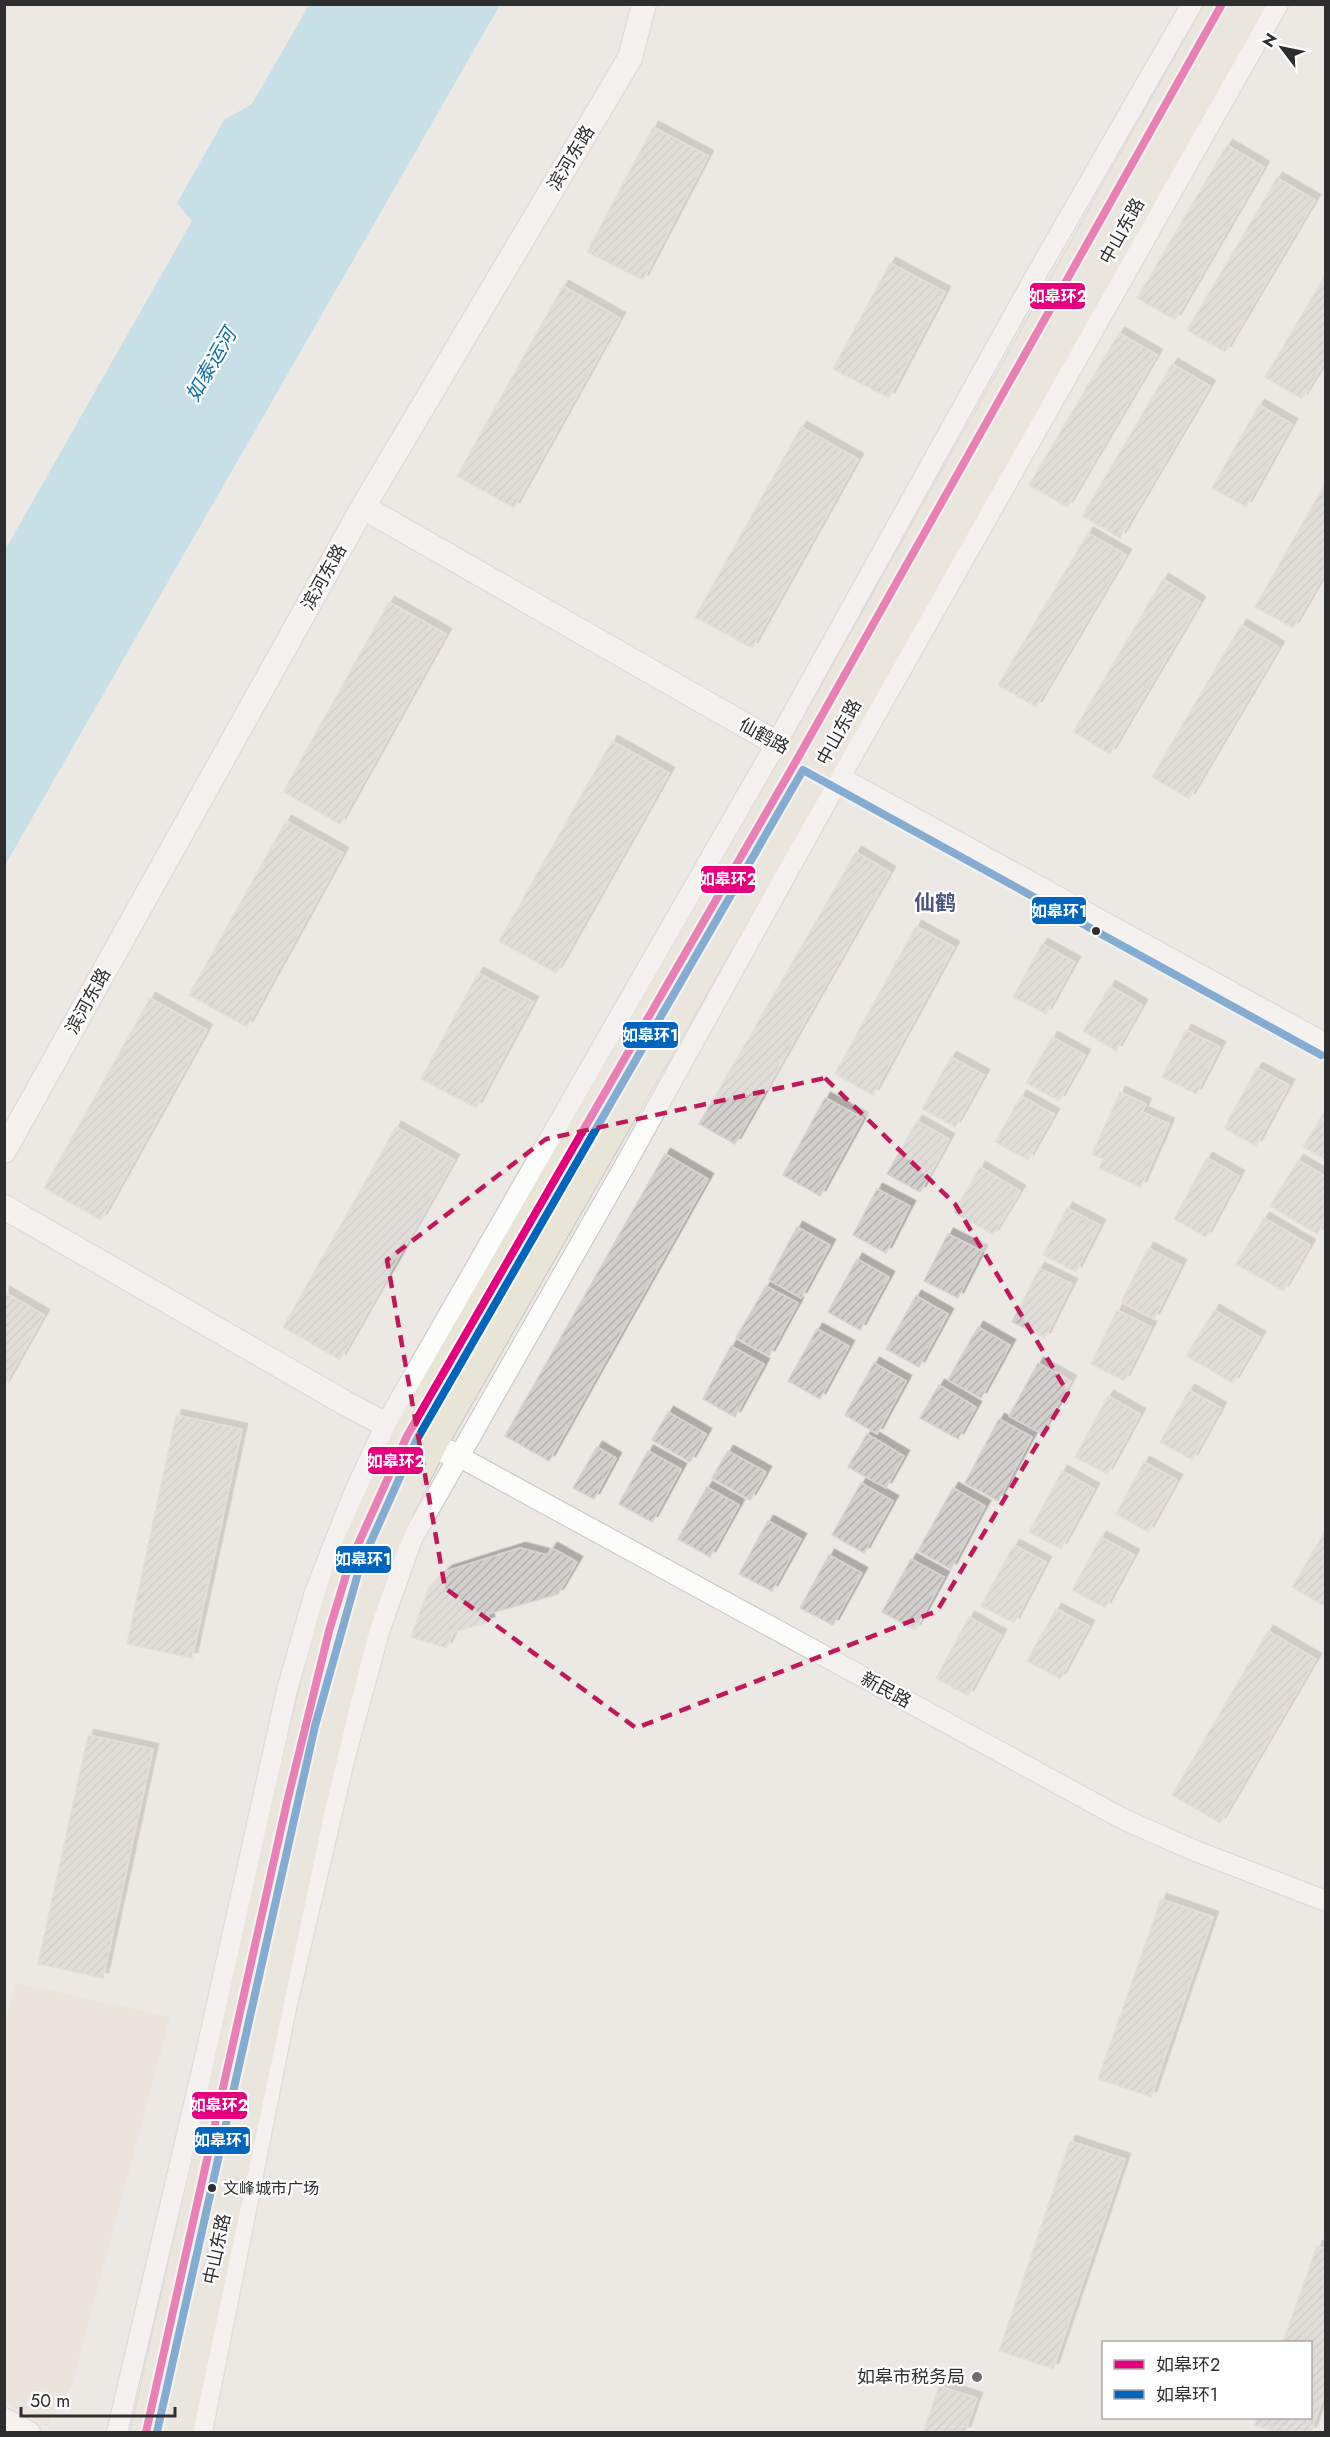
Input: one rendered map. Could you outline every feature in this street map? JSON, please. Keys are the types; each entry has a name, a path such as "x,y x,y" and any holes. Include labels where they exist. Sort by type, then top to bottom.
{"main road":[{"name":"中山东路","path":"808,761 1222,4"},
{"name":"中山东路","path":"146,2433 289,1791 329,1631 350,1562 808,761 1250,4"},
{"name":"中山东路","path":"178,2433 308,1816 356,1626 375,1566 400,1507 421,1440"}],"street":[{"name":"滨河东路","path":"4,1151 363,507 630,58 644,4"},
{"path":"808,761 1040,268 1192,4"},
{"path":"117,2433 206,2053 287,1690 315,1592 354,1493 421,1440 808,761 1278,4"},
{"name":"仙鹤路","path":"363,507 808,761 1326,1046"},
{"path":"4,1207 335,1397 421,1440"},
{"path":"202,2433 287,2004 346,1753 379,1632 412,1539 421,1440"},
{"name":"新民路","path":"421,1440 1123,1819 1193,1850 1326,1900"},
{"path":"4,2418 30,2433"}],"highlighted area":[{"path":"825,1078 955,1204 1068,1393 937,1611 636,1728 445,1588 387,1260 546,1139"}],"shaded area":[{"path":"17,1983 170,2017 72,2384 47,2426 5,2402 4,2021"}],"water":[{"name":"如泰运河","path":"309,5 500,5 5,865 5,550 192,221 177,203 224,120 252,104"}],"building":[{"path":"653,127 708,156 643,280 587,252"},
{"path":"1227,145 1264,167 1175,320 1137,298"},
{"path":"1277,178 1315,200 1225,352 1187,330"},
{"path":"890,263 945,292 889,398 833,369"},
{"path":"1326,274 1326,360 1302,399 1265,377"},
{"path":"563,286 620,318 514,508 457,476"},
{"path":"1119,333 1157,355 1067,507 1029,485"},
{"path":"1172,364 1210,386 1120,538 1082,516"},
{"path":"1259,405 1292,424 1246,507 1212,488"},
{"path":"801,427 858,459 752,648 695,617"},
{"path":"1326,482 1326,571 1293,628 1255,607"},
{"path":"1088,533 1126,555 1036,707 998,685"},
{"path":"1163,579 1200,602 1110,754 1073,732"},
{"path":"389,602 446,634 340,824 283,792"},
{"path":"1241,625 1279,647 1189,799 1152,777"},
{"path":"612,741 669,773 556,973 499,941"},
{"path":"286,821 343,853 247,1027 189,995"},
{"path":"856,852 890,872 735,1144 699,1124"},
{"path":"916,926 954,947 873,1095 835,1074"},
{"path":"1042,944 1075,962 1046,1014 1013,997"},
{"path":"478,973 533,1002 476,1108 421,1079"},
{"path":"1110,986 1142,1005 1116,1051 1083,1031"},
{"path":"150,998 207,1030 101,1220 44,1188"},
{"path":"1186,1030 1220,1047 1196,1094 1162,1077"},
{"path":"1052,1037 1085,1055 1059,1101 1026,1083"},
{"path":"951,1057 984,1075 955,1127 922,1109"},
{"path":"1257,1068 1289,1085 1256,1146 1224,1128"},
{"path":"1120,1092 1146,1104 1142,1112 1169,1124 1141,1187 1099,1168 1103,1159 1092,1154"},
{"path":"1021,1096 1054,1114 1028,1160 995,1142"},
{"path":"825,1098 863,1118 820,1196 783,1175"},
{"path":"1326,1109 1326,1160 1303,1147"},
{"path":"917,1121 949,1139 920,1192 887,1174"},
{"path":"396,1127 454,1160 340,1360 283,1327"},
{"path":"665,1154 708,1179 549,1461 505,1436"},
{"path":"1207,1158 1239,1176 1206,1237 1174,1219"},
{"path":"1298,1160 1326,1177 1326,1219 1317,1234 1270,1206"},
{"path":"980,1167 1020,1191 993,1235 954,1212"},
{"path":"877,1189 910,1206 886,1253 853,1235"},
{"path":"1067,1208 1100,1225 1076,1272 1043,1255"},
{"path":"1264,1218 1310,1245 1283,1291 1236,1264"},
{"path":"797,1227 830,1245 801,1298 769,1280"},
{"path":"948,1234 982,1251 958,1298 924,1281"},
{"path":"1148,1248 1181,1265 1154,1319 1121,1302"},
{"path":"857,1259 889,1277 860,1330 828,1312"},
{"path":"1039,1268 1072,1284 1045,1338 1012,1322"},
{"path":"766,1286 798,1303 769,1356 736,1338"},
{"path":"4,1292 44,1315 4,1386"},
{"path":"916,1296 948,1314 919,1367 886,1349"},
{"path":"1117,1310 1151,1327 1124,1381 1091,1364"},
{"path":"1214,1310 1260,1337 1233,1383 1186,1356"},
{"path":"978,1327 1010,1345 981,1398 948,1380"},
{"path":"817,1329 849,1346 820,1399 788,1381"},
{"path":"731,1346 764,1364 735,1417 703,1399"},
{"path":"874,1363 906,1381 877,1434 845,1415"},
{"path":"1038,1363 1071,1381 1042,1434 1009,1416"},
{"path":"939,1385 976,1407 958,1439 920,1418"},
{"path":"1189,1390 1221,1408 1192,1460 1160,1442"},
{"path":"1108,1396 1140,1414 1107,1474 1075,1457"},
{"path":"668,1412 706,1434 690,1462 652,1440"},
{"path":"176,1415 242,1429 192,1658 127,1644"},
{"path":"999,1419 1032,1437 998,1501 965,1483"},
{"path":"867,1434 904,1456 886,1488 848,1467"},
{"path":"597,1447 616,1458 594,1499 573,1488"},
{"path":"648,1451 681,1469 652,1522 619,1504"},
{"path":"728,1451 766,1472 750,1500 712,1478"},
{"path":"1144,1462 1177,1480 1148,1532 1116,1514"},
{"path":"1062,1471 1094,1489 1061,1549 1029,1532"},
{"path":"861,1483 893,1501 864,1553 832,1535"},
{"path":"707,1487 739,1505 710,1557 678,1539"},
{"path":"953,1488 985,1506 951,1569 918,1551"},
{"path":"768,1521 801,1539 772,1591 739,1574"},
{"path":"1326,1530 1326,1607 1292,1587"},
{"path":"1101,1537 1134,1555 1105,1608 1072,1590"},
{"path":"1014,1545 1046,1562 1014,1623 981,1606"},
{"path":"520,1548 547,1555 552,1548 577,1562 558,1594 488,1614 489,1622 454,1632 446,1648 411,1637 429,1587 447,1571"},
{"path":"829,1555 862,1573 833,1625 800,1608"},
{"path":"911,1559 944,1577 915,1630 882,1612"},
{"path":"1056,1609 1089,1626 1060,1679 1027,1661"},
{"path":"969,1617 1001,1635 968,1696 936,1678"},
{"path":"1268,1631 1316,1659 1220,1823 1172,1795"},
{"path":"88,1735 153,1749 103,1978 38,1964"},
{"path":"1161,1899 1213,1917 1151,2097 1098,2079"},
{"path":"1070,2141 1125,2159 1053,2369 999,2351"},
{"path":"1317,2246 1326,2249 1326,2389 1311,2432 1276,2432 1254,2425 1257,2419 1312,2419 1312,2341 1283,2341"},
{"path":"939,2386 977,2398 965,2432 923,2432"}],"transit line":[{"name":"如皋环2","path":"146,2432 287,1802 329,1631 350,1562 407,1436 799,756 1222,4"},
{"name":"如皋环1","path":"157,2432 315,1726 360,1566 416,1441 803,770 1321,1055"}],"place":[{"name":"文峰城市广场","path":"212,2188"},
{"name":"如皋市税务局","path":"977,2377"}],"district":[{"name":"仙鹤","path":"935,903"}]}
